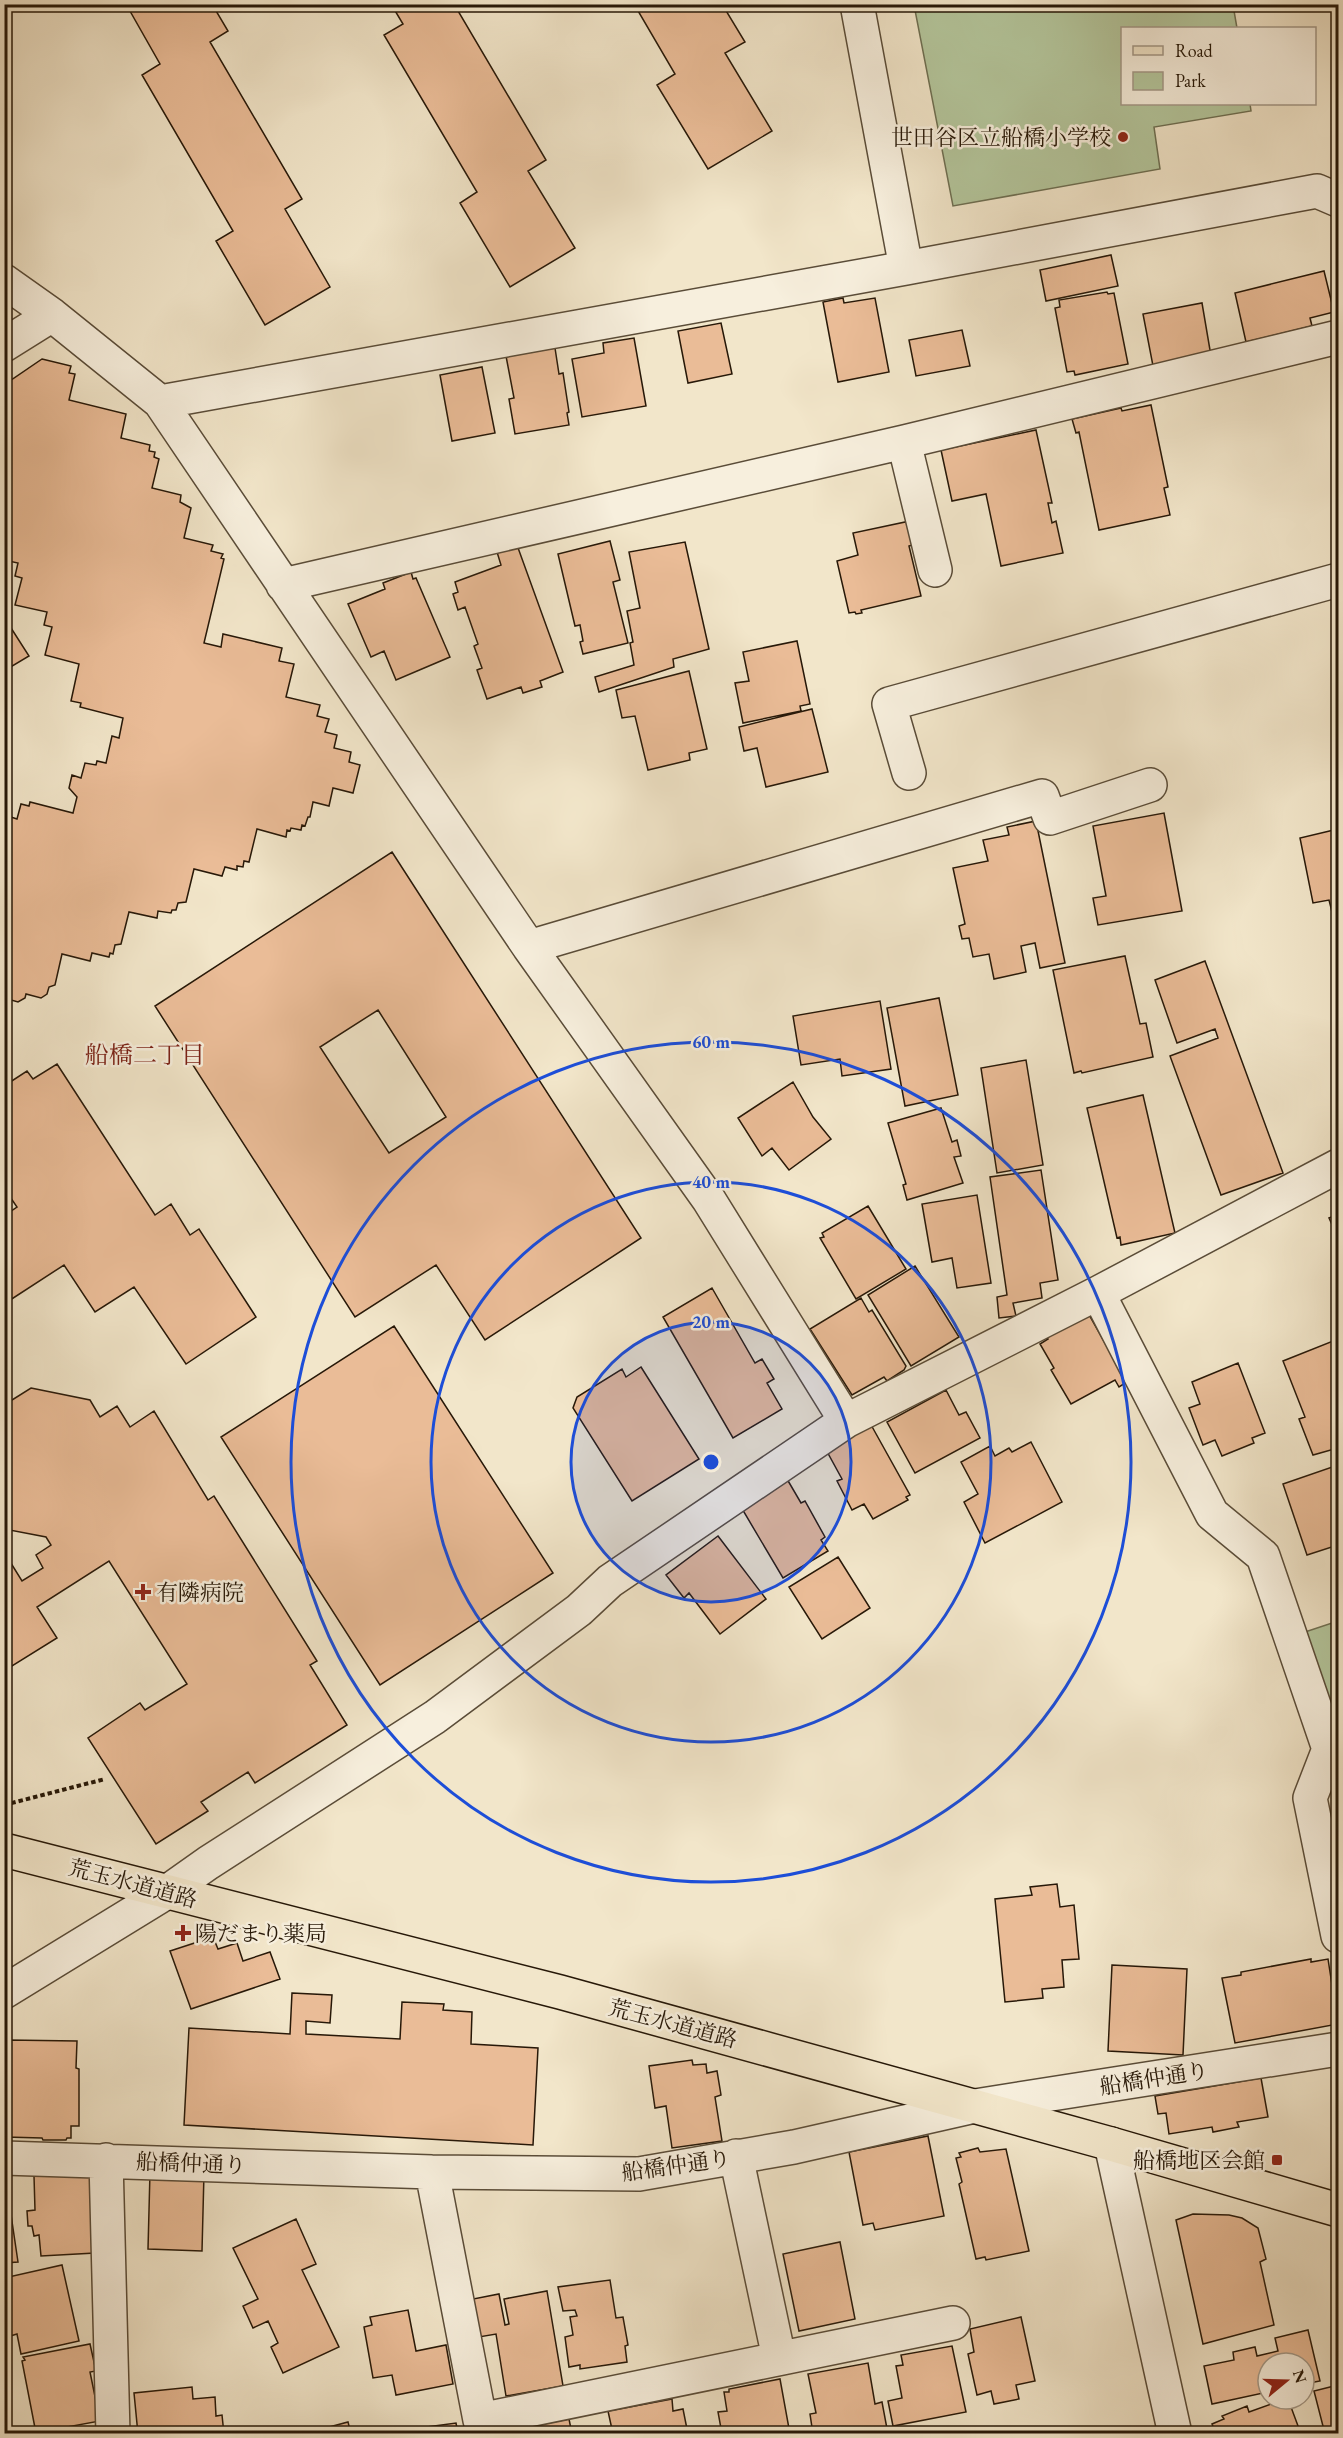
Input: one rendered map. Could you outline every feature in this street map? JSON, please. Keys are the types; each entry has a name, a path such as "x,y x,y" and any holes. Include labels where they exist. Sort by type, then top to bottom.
{"main road":[{"name":"荒玉水道道路","path":"4,1850 560,1992 1111,2144 1338,2210"}],"street":[{"path":"857,4 906,268"},
{"path":"160,402 906,268 1317,191 1338,200"},
{"path":"4,281 52,315 160,402 529,947 709,1200 846,1421"},
{"path":"4,345 52,315"},
{"path":"283,585 904,442 1338,337"},
{"path":"904,442 935,570"},
{"path":"909,773 889,704 1338,580"},
{"path":"529,947 1042,796 1050,818 1150,785"},
{"path":"4,1992 166,1892 435,1717 579,1610 610,1581 846,1421 1098,1293 1338,1166"},
{"path":"1098,1293 1212,1514 1263,1556 1329,1749 1310,1798 1338,1936"},
{"name":"船橋仲通り","path":"4,2158 432,2172 639,2174 794,2147 975,2106 1338,2049"},
{"path":"1111,2144 1175,2433"},
{"path":"736,2156 779,2358"},
{"path":"106,2160 112,2433"},
{"path":"432,2172 480,2420 953,2323"}],"path":[{"path":"4,1805 105,1779"}],"green space":[{"path":"914,5 1233,5 1237,27 1121,27 1121,105 1250,105 1251,111 1154,127 1160,169 953,206"},
{"path":"1338,1621 1338,1740 1305,1632"}],"building":[{"path":"126,4 212,4 228,31 210,42 302,199 285,209 330,287 265,325 216,241 233,231 142,75 160,64"},
{"path":"391,4 454,4 546,160 528,171 575,248 510,287 460,203 477,192 384,35 403,24"},
{"path":"634,4 722,4 745,42 725,53 772,131 708,169 657,85 675,74"},
{"path":"1111,255 1118,286 1046,301 1040,270"},
{"path":"1324,271 1334,312 1310,318 1312,326 1246,342 1235,293"},
{"path":"1107,292 1108,294 1114,293 1128,364 1075,375 1074,371 1067,372 1055,308 1060,307 1059,300"},
{"path":"843,298 844,303 875,298 889,372 838,382 823,302"},
{"path":"1202,303 1211,356 1153,366 1143,314"},
{"path":"721,323 732,374 688,383 678,331"},
{"path":"962,330 970,366 916,376 909,340"},
{"path":"634,338 646,406 582,417 572,359 604,353 603,343"},
{"path":"555,348 559,374 563,373 569,425 515,434 509,399 514,398 506,356"},
{"path":"42,359 71,366 69,373 75,374 69,400 126,414 121,438 150,445 149,451 155,452 154,457 159,459 152,488 181,495 180,502 191,508 184,538 213,545 211,551 223,554 221,558 224,559 204,643 221,647 223,634 282,648 279,661 294,664 286,697 320,705 317,716 329,719 325,732 337,735 334,748 351,752 349,762 360,765 353,793 333,788 329,806 313,802 310,817 305,826 302,825 301,830 291,828 290,831 287,830 286,837 257,829 249,862 244,861 243,867 237,866 237,870 225,867 222,876 194,869 186,902 178,903 176,910 172,910 171,913 158,911 157,918 129,912 121,944 115,945 113,954 110,953 109,957 92,953 90,961 62,954 55,985 49,987 47,994 41,998 26,994 25,998 18,1002 4,998 4,852 8,853 11,840 5,831 8,816 17,819 21,804 29,806 30,802 73,813 77,797 69,788 72,775 81,778 85,763 96,765 97,761 106,763 112,736 119,738 123,718 80,707 81,703 71,701 79,664 45,655 52,627 44,625 47,612 15,605 22,578 15,576 18,563 4,560 4,385"},
{"path":"482,367 495,433 452,441 440,375"},
{"path":"1151,405 1168,487 1164,488 1170,515 1099,530 1079,432 1076,433 1072,419 1121,408 1122,411"},
{"path":"1036,430 1052,503 1048,503 1052,523 1056,521 1063,553 1001,566 986,494 952,501 941,450"},
{"path":"910,521 916,544 909,546 921,596 861,610 862,613 849,613 837,561 858,555 853,533"},
{"path":"610,541 620,580 613,582 628,643 583,654 580,625 575,626 558,554"},
{"path":"685,542 709,649 673,659 674,667 599,692 595,677 634,665 630,643 633,642 627,611 640,608 629,552"},
{"path":"517,545 563,672 540,681 542,687 523,693 521,687 487,699 477,670 482,668 474,646 478,644 465,607 458,610 453,594 458,592 455,582 501,565 497,552"},
{"path":"411,572 413,579 416,578 450,657 396,680 384,651 371,657 348,604 385,589 383,583"},
{"path":"4,617 29,656 4,671"},
{"path":"797,641 810,704 800,706 801,711 743,723 735,683 749,681 743,652"},
{"path":"689,671 707,749 689,753 690,760 648,770 635,716 622,718 616,690"},
{"path":"812,709 828,772 766,787 757,748 744,751 739,727"},
{"path":"1164,813 1182,911 1098,925 1093,898 1106,896 1093,826"},
{"path":"1036,821 1065,963 1040,968 1035,943 1021,946 1026,972 994,979 989,954 973,957 969,938 962,939 959,926 965,924 953,868 988,861 983,840 1009,835 1007,827"},
{"path":"1338,829 1338,911 1332,912 1329,900 1313,903 1300,838"},
{"path":"392,852 641,1238 485,1340 436,1265 355,1317 155,1006","holes":["378,1010 446,1117 389,1153 320,1047"]},
{"path":"1125,956 1140,1024 1146,1023 1153,1057 1074,1073 1053,970"},
{"path":"1205,961 1283,1173 1221,1195 1170,1056 1218,1038 1215,1029 1177,1043 1155,980"},
{"path":"939,998 958,1095 905,1106 887,1008"},
{"path":"880,1001 891,1069 842,1076 840,1059 801,1065 793,1016"},
{"path":"1026,1060 1043,1165 997,1173 981,1068"},
{"path":"57,1064 155,1215 171,1204 190,1235 199,1229 256,1317 186,1364 134,1287 95,1312 64,1265 4,1304 4,1216 17,1207 4,1188 4,1086 27,1071 33,1079"},
{"path":"793,1082 813,1117 831,1139 789,1170 772,1148 762,1156 738,1118"},
{"path":"1143,1095 1175,1233 1121,1245 1120,1237 1117,1238 1087,1108"},
{"path":"941,1108 952,1142 957,1140 961,1156 954,1157 963,1183 907,1200 903,1185 906,1184 888,1123"},
{"path":"1041,1170 1058,1280 1040,1283 1042,1298 1013,1303 1016,1316 999,1318 997,1297 1007,1295 990,1177"},
{"path":"977,1195 991,1283 957,1288 952,1258 932,1262 922,1204"},
{"path":"868,1206 906,1269 856,1299 820,1238 824,1237 822,1233"},
{"path":"1338,1211 1338,1238 1329,1218 1337,1215"},
{"path":"915,1266 959,1337 911,1366 868,1295"},
{"path":"712,1288 755,1363 762,1359 774,1379 767,1383 782,1409 733,1438 663,1317"},
{"path":"861,1298 869,1312 872,1310 906,1366 904,1370 887,1381 884,1377 852,1395 810,1329"},
{"path":"1088,1313 1127,1382 1119,1387 1115,1380 1071,1404 1051,1370 1054,1368 1040,1344 1048,1339 1046,1336"},
{"path":"394,1326 553,1573 380,1685 221,1437"},
{"path":"1338,1339 1338,1448 1313,1455 1299,1419 1305,1417 1283,1361"},
{"path":"1238,1363 1265,1433 1252,1438 1254,1443 1222,1456 1215,1440 1203,1445 1189,1408 1200,1404 1192,1382"},
{"path":"641,1367 699,1459 632,1501 573,1408 577,1397 622,1369 626,1377"},
{"path":"31,1388 90,1400 100,1417 117,1406 130,1427 154,1411 208,1500 214,1496 317,1661 310,1665 347,1725 255,1783 248,1772 201,1802 208,1811 156,1844 88,1738 140,1703 145,1710 187,1684 109,1561 37,1607 57,1638 4,1671 4,1562 9,1560 22,1581 43,1568 36,1555 51,1545 46,1537 4,1529 4,1405"},
{"path":"946,1390 959,1415 966,1412 980,1438 915,1473 887,1422"},
{"path":"870,1423 910,1495 906,1497 908,1500 873,1519 864,1504 852,1510 837,1481 842,1479 824,1446"},
{"path":"1031,1442 1062,1502 985,1543 964,1502 978,1494 961,1462 990,1446 995,1456 1009,1448 1012,1452"},
{"path":"1338,1465 1338,1545 1307,1555 1283,1484"},
{"path":"787,1479 801,1503 805,1501 825,1537 821,1540 828,1551 783,1578 741,1507"},
{"path":"718,1536 766,1599 720,1634 689,1593 684,1598 666,1575"},
{"path":"838,1557 870,1608 822,1639 789,1587"},
{"path":"1057,1884 1060,1907 1074,1905 1079,1959 1062,1960 1064,1987 1042,1989 1043,1998 1005,2002 995,1899 1032,1895 1030,1887"},
{"path":"213,1937 218,1949 237,1943 243,1961 270,1952 280,1979 191,2009 170,1951"},
{"path":"1311,1959 1311,1962 1328,1959 1338,2024 1235,2043 1222,1978 1241,1975 1241,1972"},
{"path":"1112,1965 1187,1969 1183,2055 1108,2051"},
{"path":"292,1993 332,1995 330,2023 306,2021 306,2034 400,2039 402,2002 444,2004 443,2010 472,2012 471,2044 538,2048 533,2145 184,2125 189,2028 290,2034"},
{"path":"7,2040 77,2041 79,2126 71,2126 71,2138 43,2140 42,2138 5,2137"},
{"path":"692,2060 693,2065 706,2064 707,2073 717,2071 721,2095 715,2097 722,2141 672,2148 666,2106 655,2108 649,2066"},
{"path":"1261,2078 1268,2117 1237,2122 1239,2127 1213,2132 1212,2127 1169,2134 1166,2113 1158,2114 1155,2096"},
{"path":"928,2136 944,2216 875,2230 873,2223 863,2225 849,2152"},
{"path":"978,2148 980,2152 1006,2149 1029,2251 986,2260 985,2257 976,2259 959,2184 962,2182 956,2158 961,2157 959,2153"},
{"path":"150,2172 204,2173 202,2251 148,2249"},
{"path":"93,2173 95,2253 41,2256 39,2235 34,2236 32,2226 28,2226 27,2211 35,2210 34,2176"},
{"path":"4,2181 6,2181 18,2262 4,2263"},
{"path":"1193,2214 1229,2215 1242,2218 1258,2228 1266,2259 1260,2262 1274,2325 1203,2344 1176,2220"},
{"path":"296,2219 316,2264 302,2270 339,2347 283,2373 271,2347 278,2343 268,2321 253,2328 243,2306 258,2299 233,2248"},
{"path":"840,2242 855,2319 799,2331 783,2254"},
{"path":"62,2265 79,2341 21,2354 17,2334 7,2337 4,2323 4,2296 8,2296 4,2278"},
{"path":"610,2280 616,2318 623,2317 628,2345 625,2346 627,2362 580,2369 580,2365 569,2367 565,2337 573,2335 570,2317 577,2316 575,2310 563,2311 558,2287"},
{"path":"547,2291 563,2386 506,2396 496,2334 479,2337 473,2299 499,2294 505,2325 509,2324 504,2299"},
{"path":"408,2310 416,2351 446,2345 453,2384 396,2395 392,2375 373,2378 364,2327 372,2325 370,2317"},
{"path":"1021,2317 1035,2381 1016,2385 1019,2399 994,2404 991,2391 977,2395 968,2354 974,2352 970,2329"},
{"path":"1308,2330 1313,2351 1278,2351 1275,2338"},
{"path":"90,2344 96,2371 90,2372 100,2421 40,2432 39,2427 35,2428 23,2357"},
{"path":"952,2346 966,2412 893,2426 888,2401 902,2398 896,2366 903,2365 901,2355"},
{"path":"1255,2347 1256,2395 1212,2404 1204,2366 1234,2360 1233,2352"},
{"path":"868,2363 875,2404 882,2402 888,2434 813,2434 810,2414 816,2413 808,2374"},
{"path":"1316,2364 1320,2381 1316,2382"},
{"path":"780,2379 790,2434 722,2434 718,2412 727,2411 724,2392"},
{"path":"1338,2385 1338,2434 1325,2434 1316,2390"},
{"path":"192,2387 193,2399 215,2397 216,2416 222,2415 224,2434 138,2434 134,2393"},
{"path":"672,2399 673,2411 683,2409 688,2434 613,2434 608,2411"},
{"path":"1247,2406 1249,2412 1256,2409 1292,2411 1301,2434 1216,2434 1212,2424 1224,2419 1222,2416"},
{"path":"569,2419 572,2434 511,2434 511,2430"},
{"path":"348,2422 351,2434 303,2434"},
{"path":"456,2423 458,2434 382,2434 382,2433"}],"place":[{"name":"世田谷区立船橋小学校","path":"1123,137"},
{"name":"有隣病院","path":"143,1592"},
{"name":"陽だまり薬局","path":"183,1933"},
{"name":"船橋地区会館","path":"1277,2160"}],"district":[{"name":"船橋二丁目","path":"145,1055"}]}
